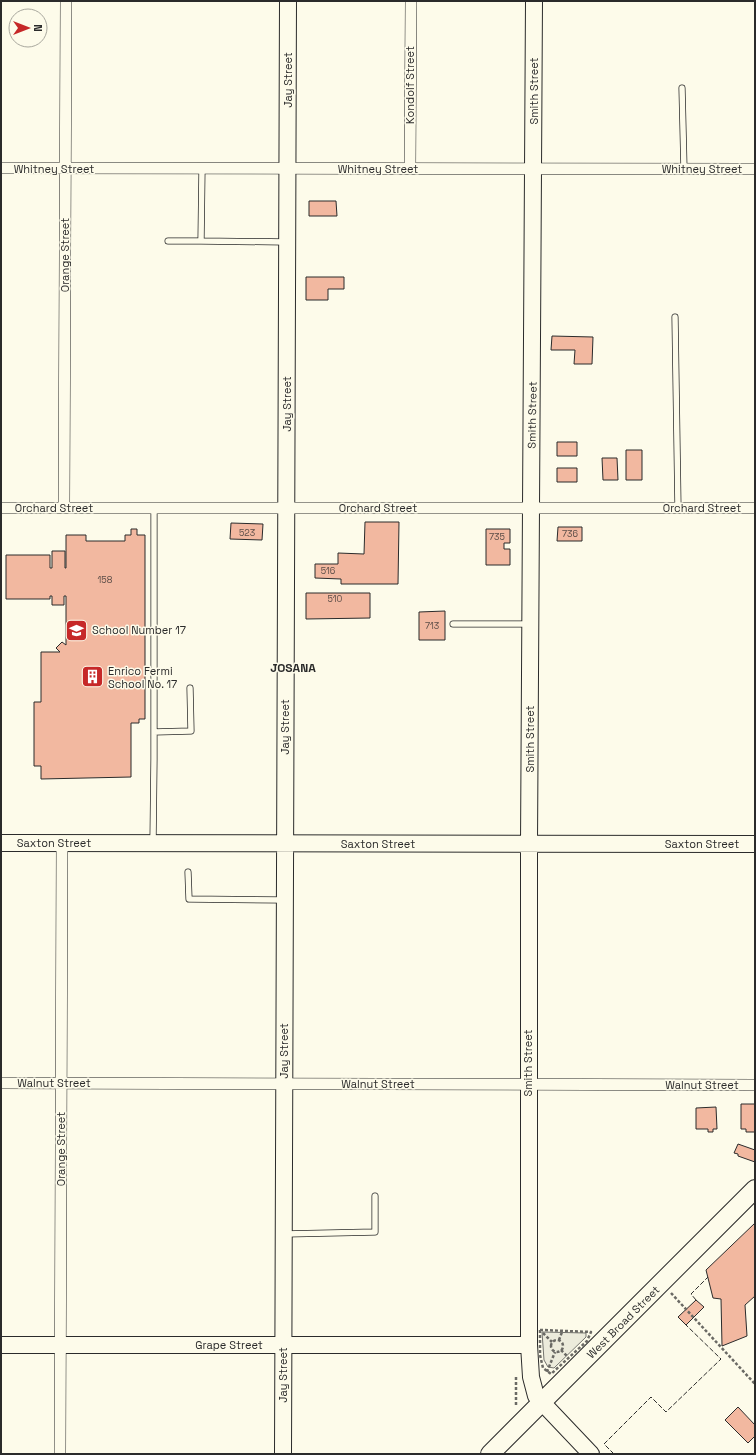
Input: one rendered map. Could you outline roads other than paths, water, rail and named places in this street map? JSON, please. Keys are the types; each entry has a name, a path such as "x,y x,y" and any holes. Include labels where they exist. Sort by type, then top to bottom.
{"main road":[{"name":"West Broad Street","path":"490,1454 755,1189"}],"street":[{"name":"Orange Street","path":"64,508 66,1"},
{"name":"Jay Street","path":"282,1454 288,1"},
{"name":"Kondolf Street","path":"410,169 411,1"},
{"name":"Smith Street","path":"534,1 528,1084 529,1345 532,1388 541,1403 591,1454"},
{"name":"Whitney Street","path":"1,168 755,169"},
{"name":"Orchard Street","path":"1,508 755,508"},
{"name":"Saxton Street","path":"1,843 755,844"},
{"name":"Orange Street","path":"60,1454 62,843"},
{"name":"Walnut Street","path":"1,1083 755,1085"},
{"name":"Grape Street","path":"1,1345 529,1345"}],"lane":[{"path":"682,88 684,169"},
{"path":"201,241 202,169"},
{"path":"168,241 287,242"},
{"path":"675,317 678,508"},
{"path":"153,843 154,508"},
{"path":"453,624 530,624"},
{"path":"154,732 191,731 190,688"},
{"path":"188,872 189,899 284,900"},
{"path":"283,1234 375,1232 375,1196"}],"place":[{"name":"School Number 17","path":"76,630"},
{"name":"Enrico Fermi School No. 17","path":"93,677"}],"district":[{"name":"JOSANA","path":"293,668"}]}
